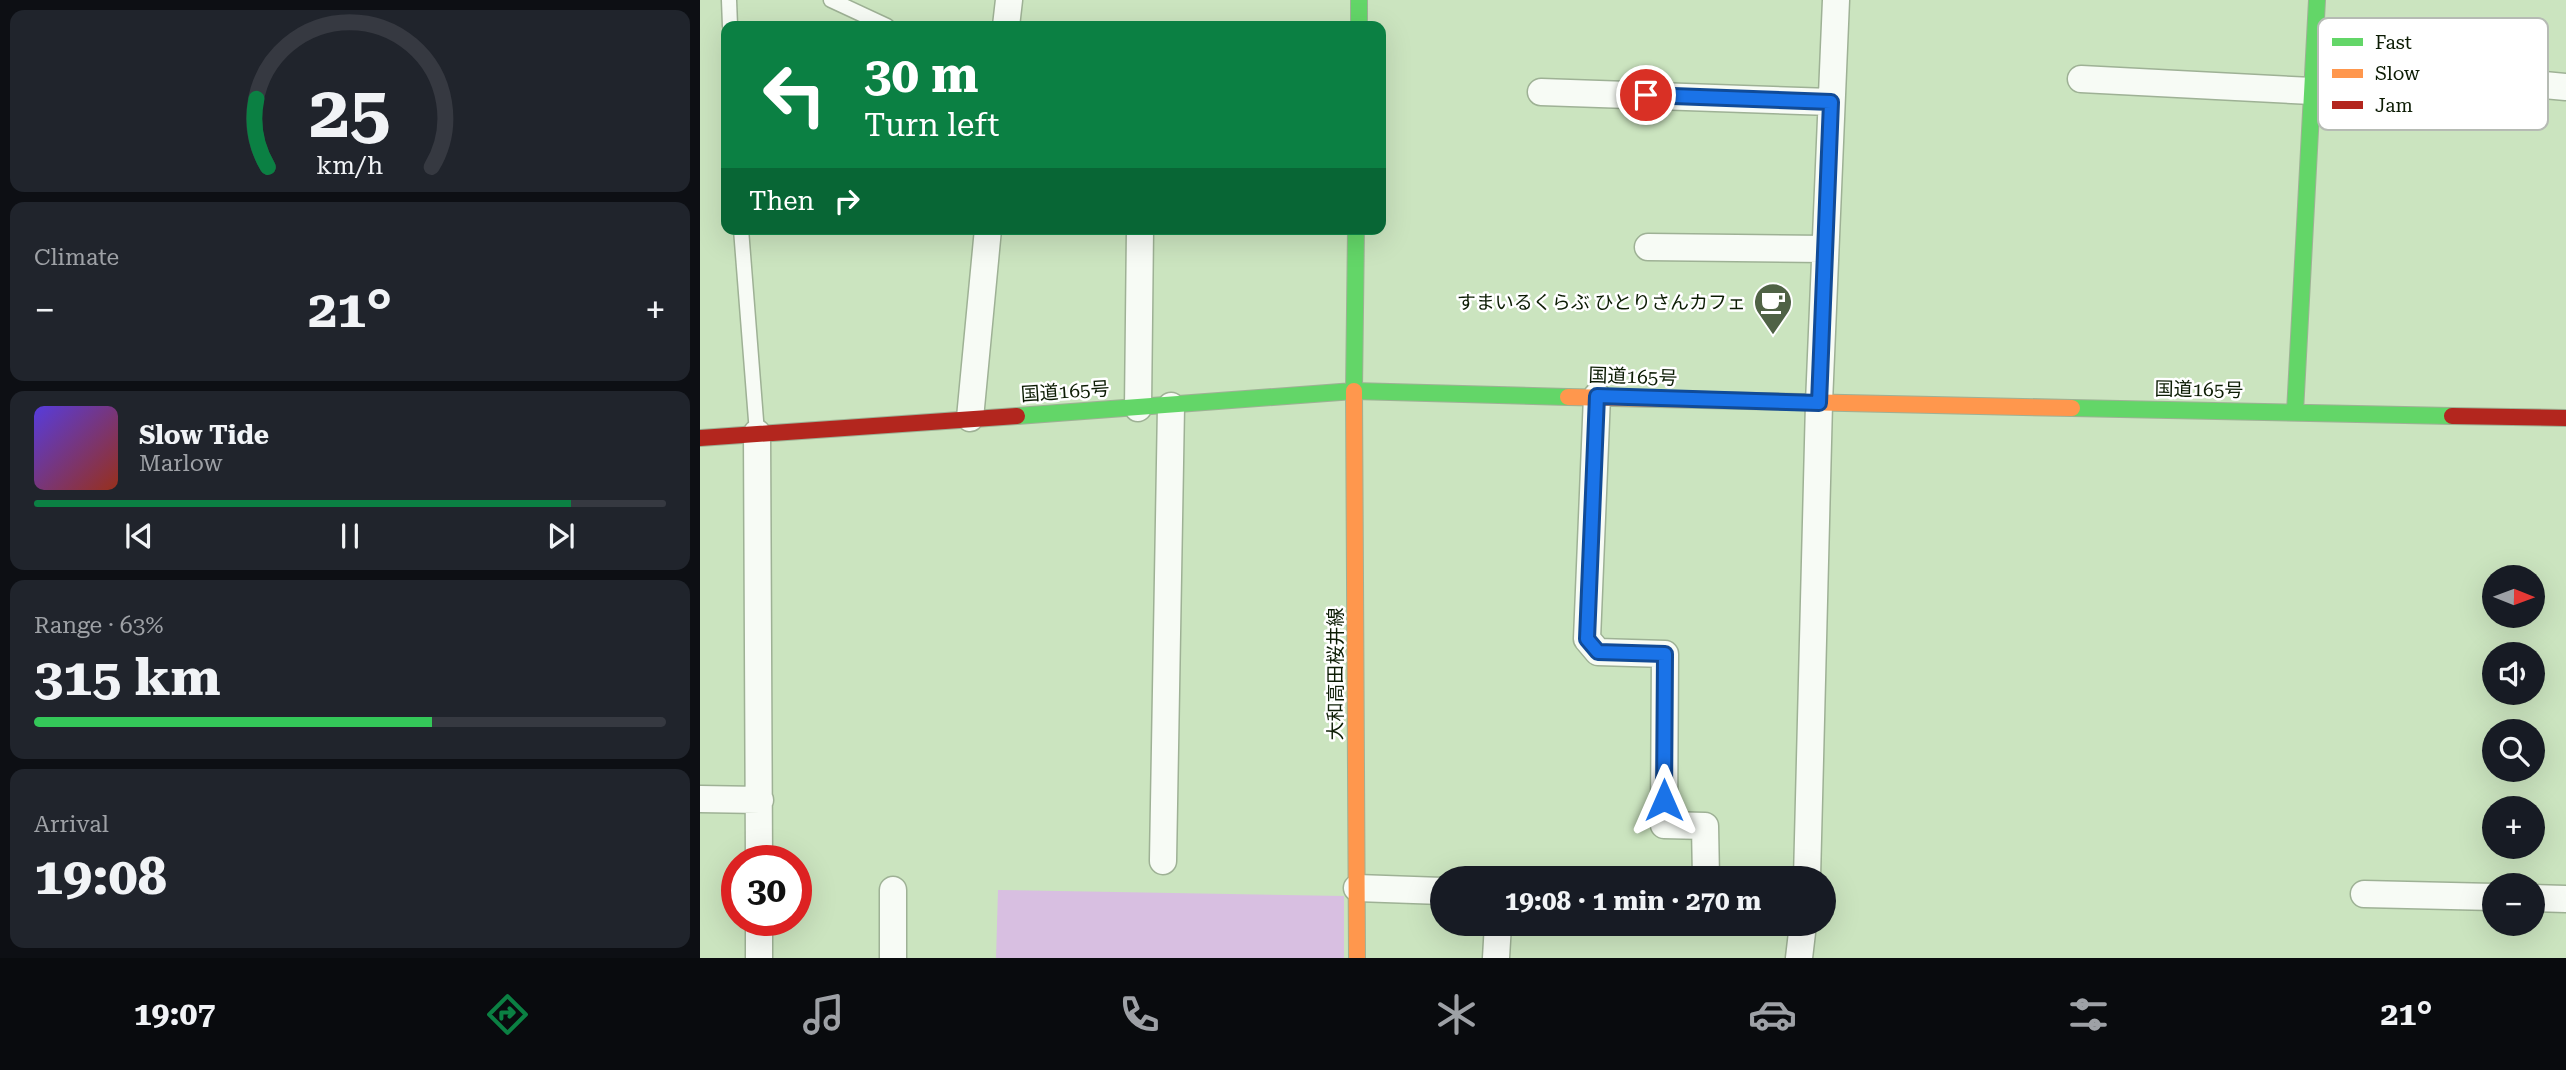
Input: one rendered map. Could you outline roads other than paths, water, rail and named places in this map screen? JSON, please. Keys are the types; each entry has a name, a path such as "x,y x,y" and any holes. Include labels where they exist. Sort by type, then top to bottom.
{"main road":[{"path":"1359,0 1359,21"},
{"path":"2295,412 2318,0"},
{"name":"大和高田桜井線","path":"1356,235 1354,391 1357,958"},
{"name":"国道165号","path":"700,438 1354,391 2566,418"}],"street":[{"path":"1007,21 1009,0"},
{"path":"1807,866 1819,403 1836,0"},
{"path":"2081,79 2312,91"},
{"path":"2548,85 2566,87"},
{"path":"1541,92 1831,102"},
{"path":"970,418 987,235"},
{"path":"1138,408 1140,235"},
{"path":"1648,247 1825,249"},
{"path":"1597,396 1587,639 1598,652 1665,654 1664,825 1705,826 1706,866"},
{"path":"1163,861 1171,406"},
{"path":"757,433 760,845"},
{"path":"700,799 760,800"},
{"path":"1357,888 1430,891"},
{"path":"893,890 893,958"},
{"path":"2364,894 2482,897"},
{"path":"2545,898 2566,899"},
{"path":"759,936 759,958"},
{"path":"1496,958 1497,936"},
{"path":"1799,958 1802,936"}],"lane":[{"path":"729,0 730,21"},
{"path":"831,0 876,21"},
{"path":"741,235 757,433"}],"place":[{"name":"すまいるくらぶ ひとりさんカフェ","path":"1773,336"}]}
